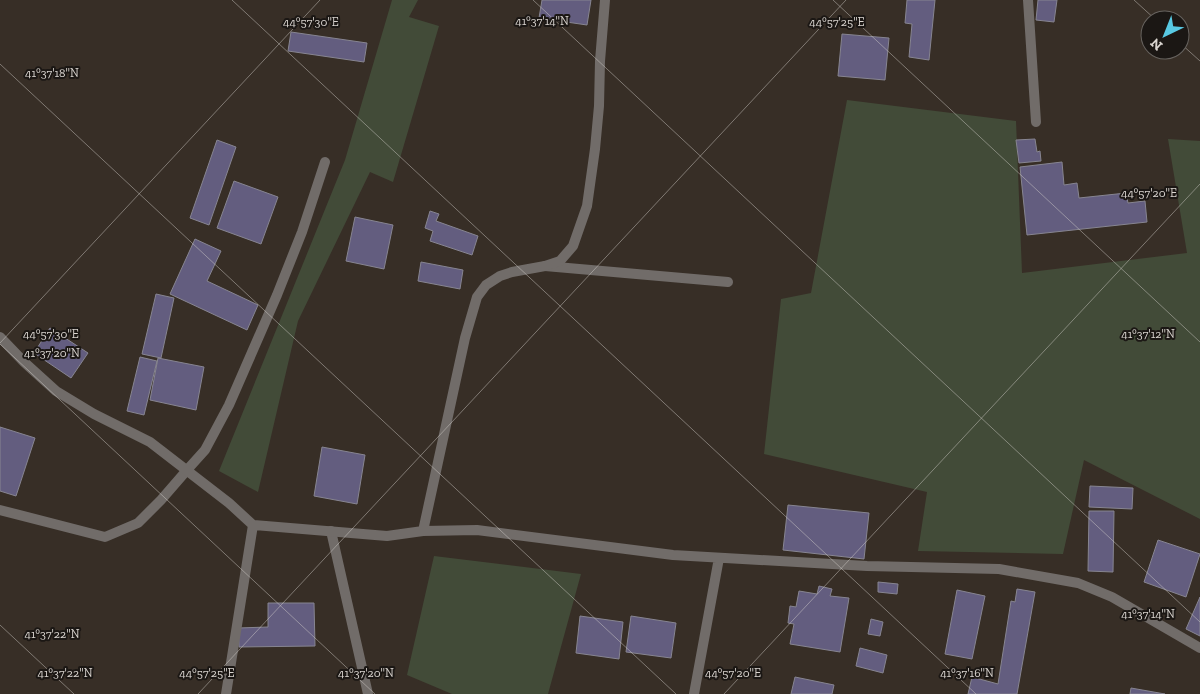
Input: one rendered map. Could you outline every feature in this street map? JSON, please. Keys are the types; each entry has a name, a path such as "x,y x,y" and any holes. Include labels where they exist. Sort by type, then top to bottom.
{"street":[{"path":"423,531 465,338 477,296 486,285 500,276 560,261 573,246 587,206 599,106 600,61 605,0"},
{"path":"1028,0 1036,122"},
{"path":"0,510 105,537 138,523 161,500 205,450 237,388 302,232 325,162"},
{"path":"545,266 728,282"},
{"path":"0,336 24,362 56,391 94,414 150,442 188,470 253,525 387,536 423,531 477,530 588,545 719,558 866,566 999,569 1078,582 1112,597 1200,648"},
{"path":"226,694 253,525"},
{"path":"331,531 368,694"},
{"path":"694,694 719,558"}],"green space":[{"path":"392,0 418,0 409,17 439,26 393,182 370,172 298,321 258,492 219,471 345,160"},
{"path":"847,100 1016,121 1022,273 1187,253 1168,139 1200,141 1200,519 1084,460 1063,554 918,551 927,492 764,454 781,299 811,293"},
{"path":"434,556 581,574 548,694 452,694 407,675"}],"building":[{"path":"542,0 591,0 587,25 539,18"},
{"path":"907,0 935,0 929,60 909,57 912,24 905,23"},
{"path":"1038,0 1057,0 1054,22 1036,20"},
{"path":"291,32 367,43 364,62 288,51"},
{"path":"842,34 889,38 885,80 838,76"},
{"path":"1035,139 1037,152 1040,151 1041,161 1019,163 1016,140"},
{"path":"217,140 236,147 209,225 190,218"},
{"path":"1062,162 1064,185 1077,183 1079,198 1126,193 1128,203 1145,201 1147,222 1027,235 1020,167"},
{"path":"234,181 278,197 261,244 217,228"},
{"path":"430,211 439,214 436,221 478,236 472,255 430,241 433,231 425,228"},
{"path":"355,217 393,225 384,269 346,261"},
{"path":"195,239 221,251 207,281 258,305 247,330 170,294"},
{"path":"421,262 463,270 460,289 418,281"},
{"path":"156,294 174,298 161,358 142,354"},
{"path":"50,328 88,353 71,378 34,353"},
{"path":"140,357 157,361 144,415 127,411"},
{"path":"158,358 204,367 196,410 150,400"},
{"path":"0,427 35,438 16,496 0,491"},
{"path":"322,447 365,455 357,504 314,496"},
{"path":"1090,486 1133,488 1132,509 1089,507"},
{"path":"788,505 869,513 864,559 783,550"},
{"path":"1089,511 1114,511 1113,572 1088,571"},
{"path":"1158,540 1200,554 1186,597 1144,582"},
{"path":"878,582 898,584 897,594 878,592"},
{"path":"819,586 832,589 830,596 849,598 840,652 790,644 794,624 788,623 790,606 796,607 799,591 817,594"},
{"path":"1017,589 1035,592 1017,694 968,694 972,677 998,684 1011,601 1015,602"},
{"path":"957,590 985,596 972,659 945,654"},
{"path":"1200,597 1200,636 1186,629"},
{"path":"268,603 314,603 315,646 239,647 238,628 268,627"},
{"path":"580,616 623,622 619,659 576,653"},
{"path":"631,616 676,623 671,658 626,652"},
{"path":"871,619 883,622 880,636 868,634"},
{"path":"860,648 887,655 883,673 856,666"},
{"path":"795,677 834,685 832,694 791,694"},
{"path":"1131,688 1165,694 1130,694"}]}
